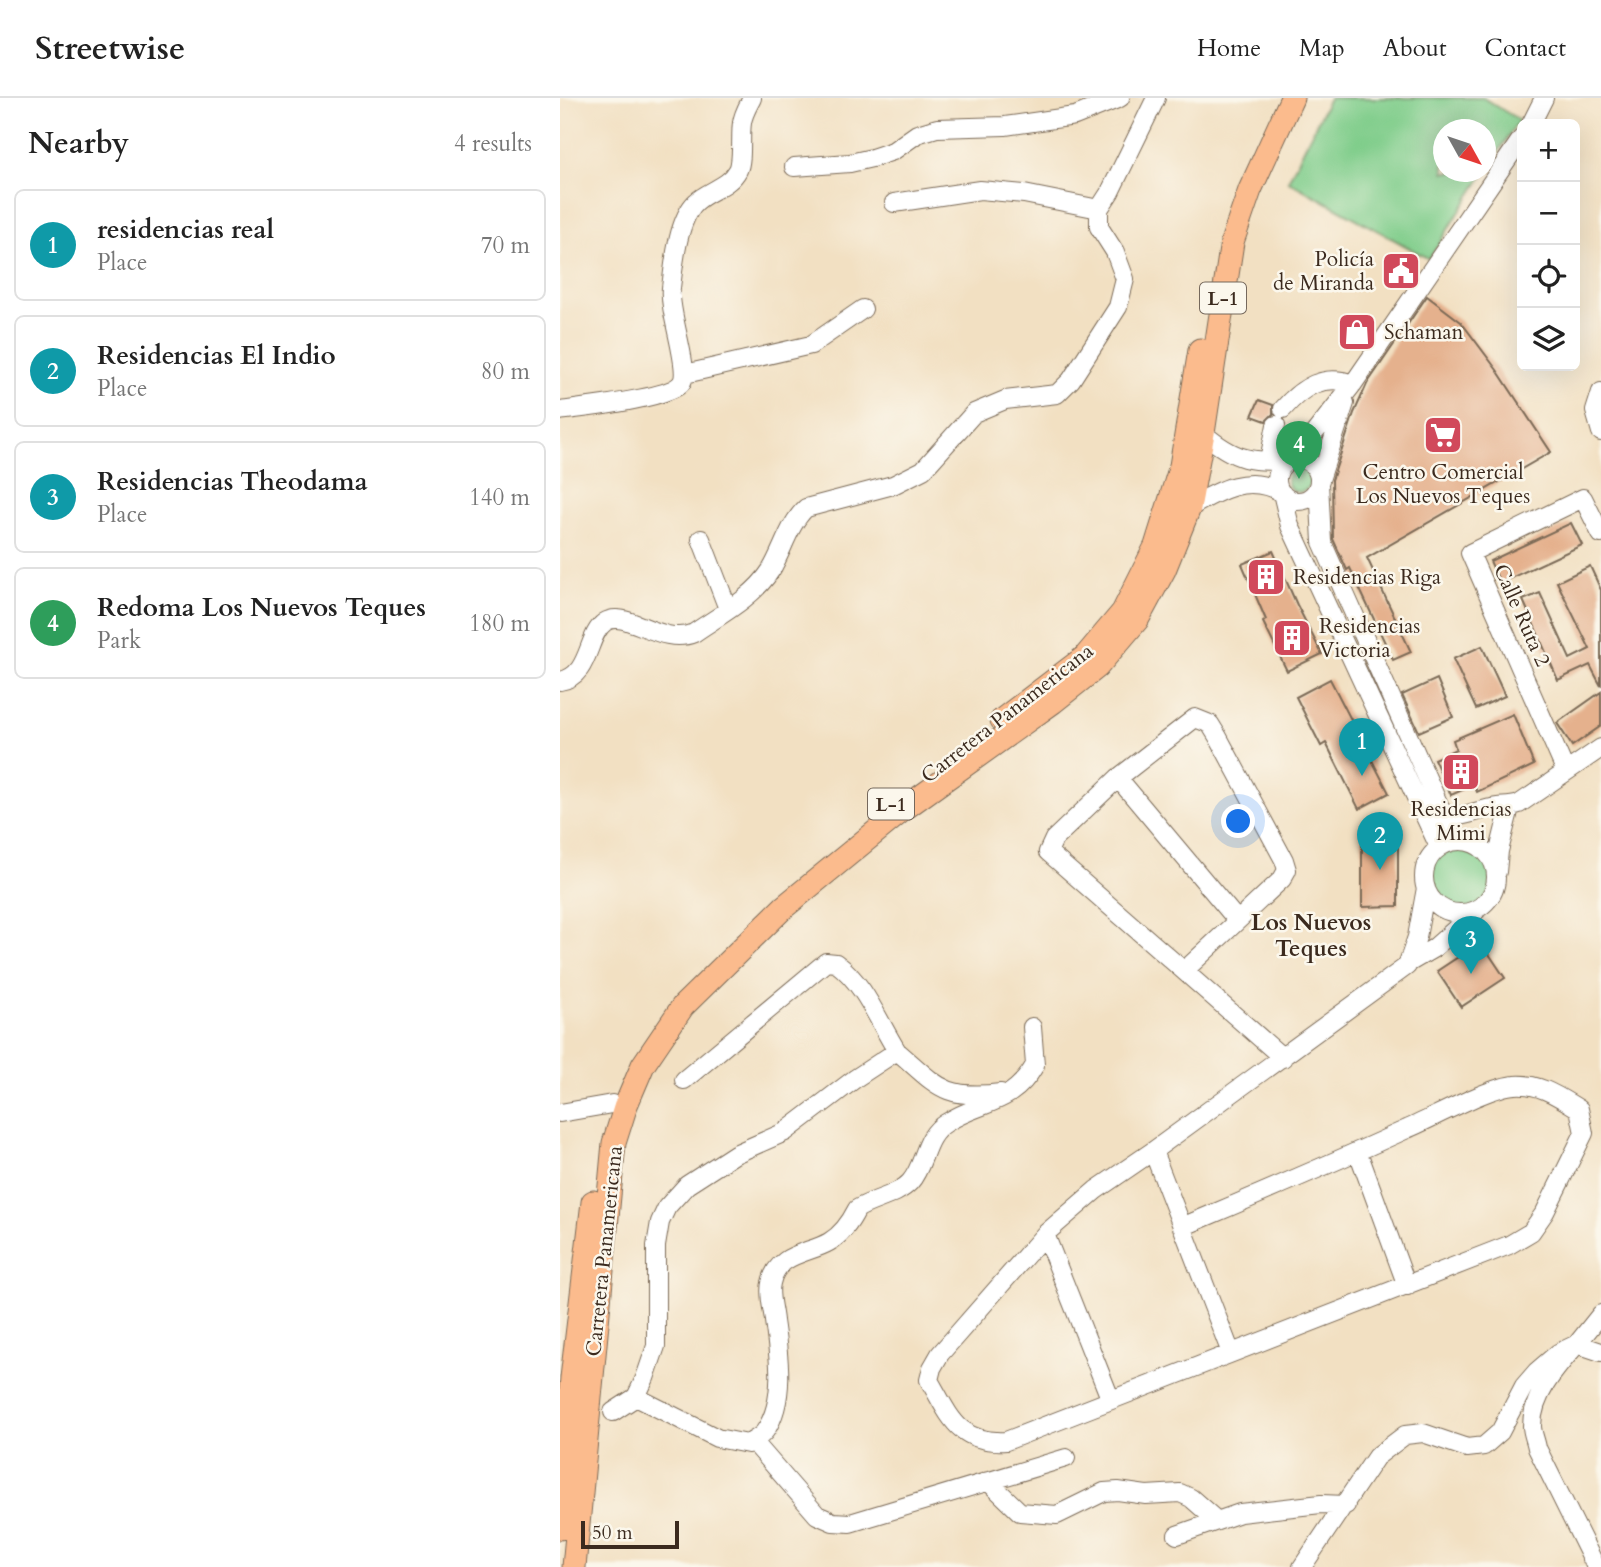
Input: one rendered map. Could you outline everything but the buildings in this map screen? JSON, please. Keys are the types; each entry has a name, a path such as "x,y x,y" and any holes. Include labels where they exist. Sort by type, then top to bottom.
{"main road":[{"name":"Carretera Panamericana","path":"560,1528 566,1377 600,1147 612,1104 632,1056 675,999 776,898 898,798 1085,657 1123,612 1156,546 1181,466 1218,237 1234,186 1276,98"},
{"name":"Carretera Panamericana","path":"577,1562 587,1415 614,1143 643,1065 683,1006 784,907 905,808 1053,702 1097,667 1137,621 1164,570 1189,508 1232,242 1250,190 1292,98"}],"street":[{"path":"560,411 646,397 676,388 682,383 685,373 674,326 670,291 683,220 696,202 724,185 739,169 742,120 752,98"},
{"path":"794,167 850,163 872,158 893,151 917,134 937,128 1005,126 1074,116 1120,98"},
{"path":"560,681 577,673 597,631 605,622 615,619 629,622 671,638 694,634 755,589 770,571 798,516 806,508 893,485 923,470 974,413 1005,400 1057,394 1071,380 1118,307 1125,279 1115,252 1099,227 1099,209 1156,98"},
{"path":"1534,119 1544,98"},
{"path":"1447,844 1290,526 1278,480 1282,467 1294,459 1353,384 1517,145"},
{"path":"894,203 980,190 1024,194 1099,209"},
{"path":"685,373 811,345 863,309"},
{"path":"1269,460 1280,417 1296,394 1323,381 1339,378 1353,384"},
{"path":"1189,508 1216,492 1240,484 1258,484 1282,493 1287,498 1301,500 1313,495 1353,384"},
{"path":"1601,392 1595,411 1601,432"},
{"path":"1203,433 1234,456 1269,460 1294,459 1313,465 1319,476 1319,520 1326,555 1441,813 1447,844"},
{"name":"Calle Ruta 2","path":"1566,772 1470,552 1583,498 1601,534"},
{"path":"1290,526 1292,517 1305,509 1314,512 1319,520"},
{"path":"701,539 728,609"},
{"path":"1184,971 1282,879 1287,870 1210,724 1195,718 1118,778 1054,839 1048,852 1283,1058"},
{"path":"1441,813 1447,816 1467,815 1493,807 1515,806 1601,748"},
{"path":"1118,778 1237,920"},
{"path":"1182,1227 1512,1085 1529,1085 1546,1090 1579,1109 1584,1133 1545,1212 1531,1232 1509,1245 1110,1398 1006,1441 988,1442 971,1437 955,1426 929,1380 932,1368 940,1354 1045,1234 1096,1190 1283,1058 1410,962 1434,948 1479,908 1493,894 1499,851 1515,806"},
{"path":"1410,962 1426,888 1425,867 1430,856 1447,844 1466,841 1477,844 1486,851 1497,871 1496,883"},
{"path":"1426,888 1430,897 1443,909 1459,914 1479,908"},
{"path":"684,1080 826,962 836,962 866,995 897,1051 941,1088 969,1096 1015,1091"},
{"path":"636,1397 718,1438 748,1444 763,1434 773,1416 778,1388 779,1360 771,1283 777,1267 787,1259 829,1242 852,1219 857,1209 909,1184 918,1171 926,1143 943,1124 971,1110 997,1102 1015,1091 1035,1066 1032,1027"},
{"path":"614,1412 636,1397 656,1346 656,1246 660,1222 667,1207 687,1185 735,1154 785,1132 856,1078 897,1051"},
{"path":"562,1114 612,1104"},
{"path":"1153,1152 1231,1353"},
{"path":"1358,1152 1407,1286"},
{"path":"1045,1234 1110,1398"},
{"path":"1596,1567 1537,1448 1532,1427 1537,1401 1545,1384 1598,1323"},
{"path":"1303,1567 1376,1457 1405,1435 1423,1433 1467,1448 1484,1446 1500,1432 1524,1386 1558,1353 1577,1344 1601,1352"},
{"path":"587,1415 614,1412 664,1413"},
{"path":"753,1441 817,1516 832,1522 850,1523 1066,1458"},
{"path":"988,1481 1020,1513 1057,1515 1104,1492 1170,1495 1180,1493 1216,1520"},
{"path":"1177,1535 1216,1520 1252,1511 1321,1504 1346,1505"}],"green space":[{"path":"1329,98 1483,98 1517,119 1496,156 1496,119 1433,119 1433,182 1479,182 1429,259 1288,181"},
{"path":"1299,468 1308,471 1311,480 1308,489 1299,492 1290,489 1287,480 1290,471"},
{"path":"1455,841 1485,852 1494,869 1494,887 1490,896 1477,909 1468,912 1447,911 1439,906 1427,890 1425,880 1425,870 1431,857"}],"place":[{"name":"Policía de Miranda","path":"1401,271"},
{"name":"Schaman","path":"1357,332"},
{"name":"Centro Comercial Los Nuevos Teques","path":"1443,435"},
{"name":"Redoma Los Nuevos Teques","path":"1299,479"},
{"name":"Residencias Riga","path":"1266,577"},
{"name":"Residencias Victoria","path":"1292,638"},
{"name":"Residencias Mimi","path":"1461,772"},
{"name":"residencias real","path":"1362,776"},
{"name":"Residencias El Indio","path":"1380,870"},
{"name":"Residencias Theodama","path":"1471,974"}],"district":[{"name":"Los Nuevos Teques","path":"1311,935"}]}
